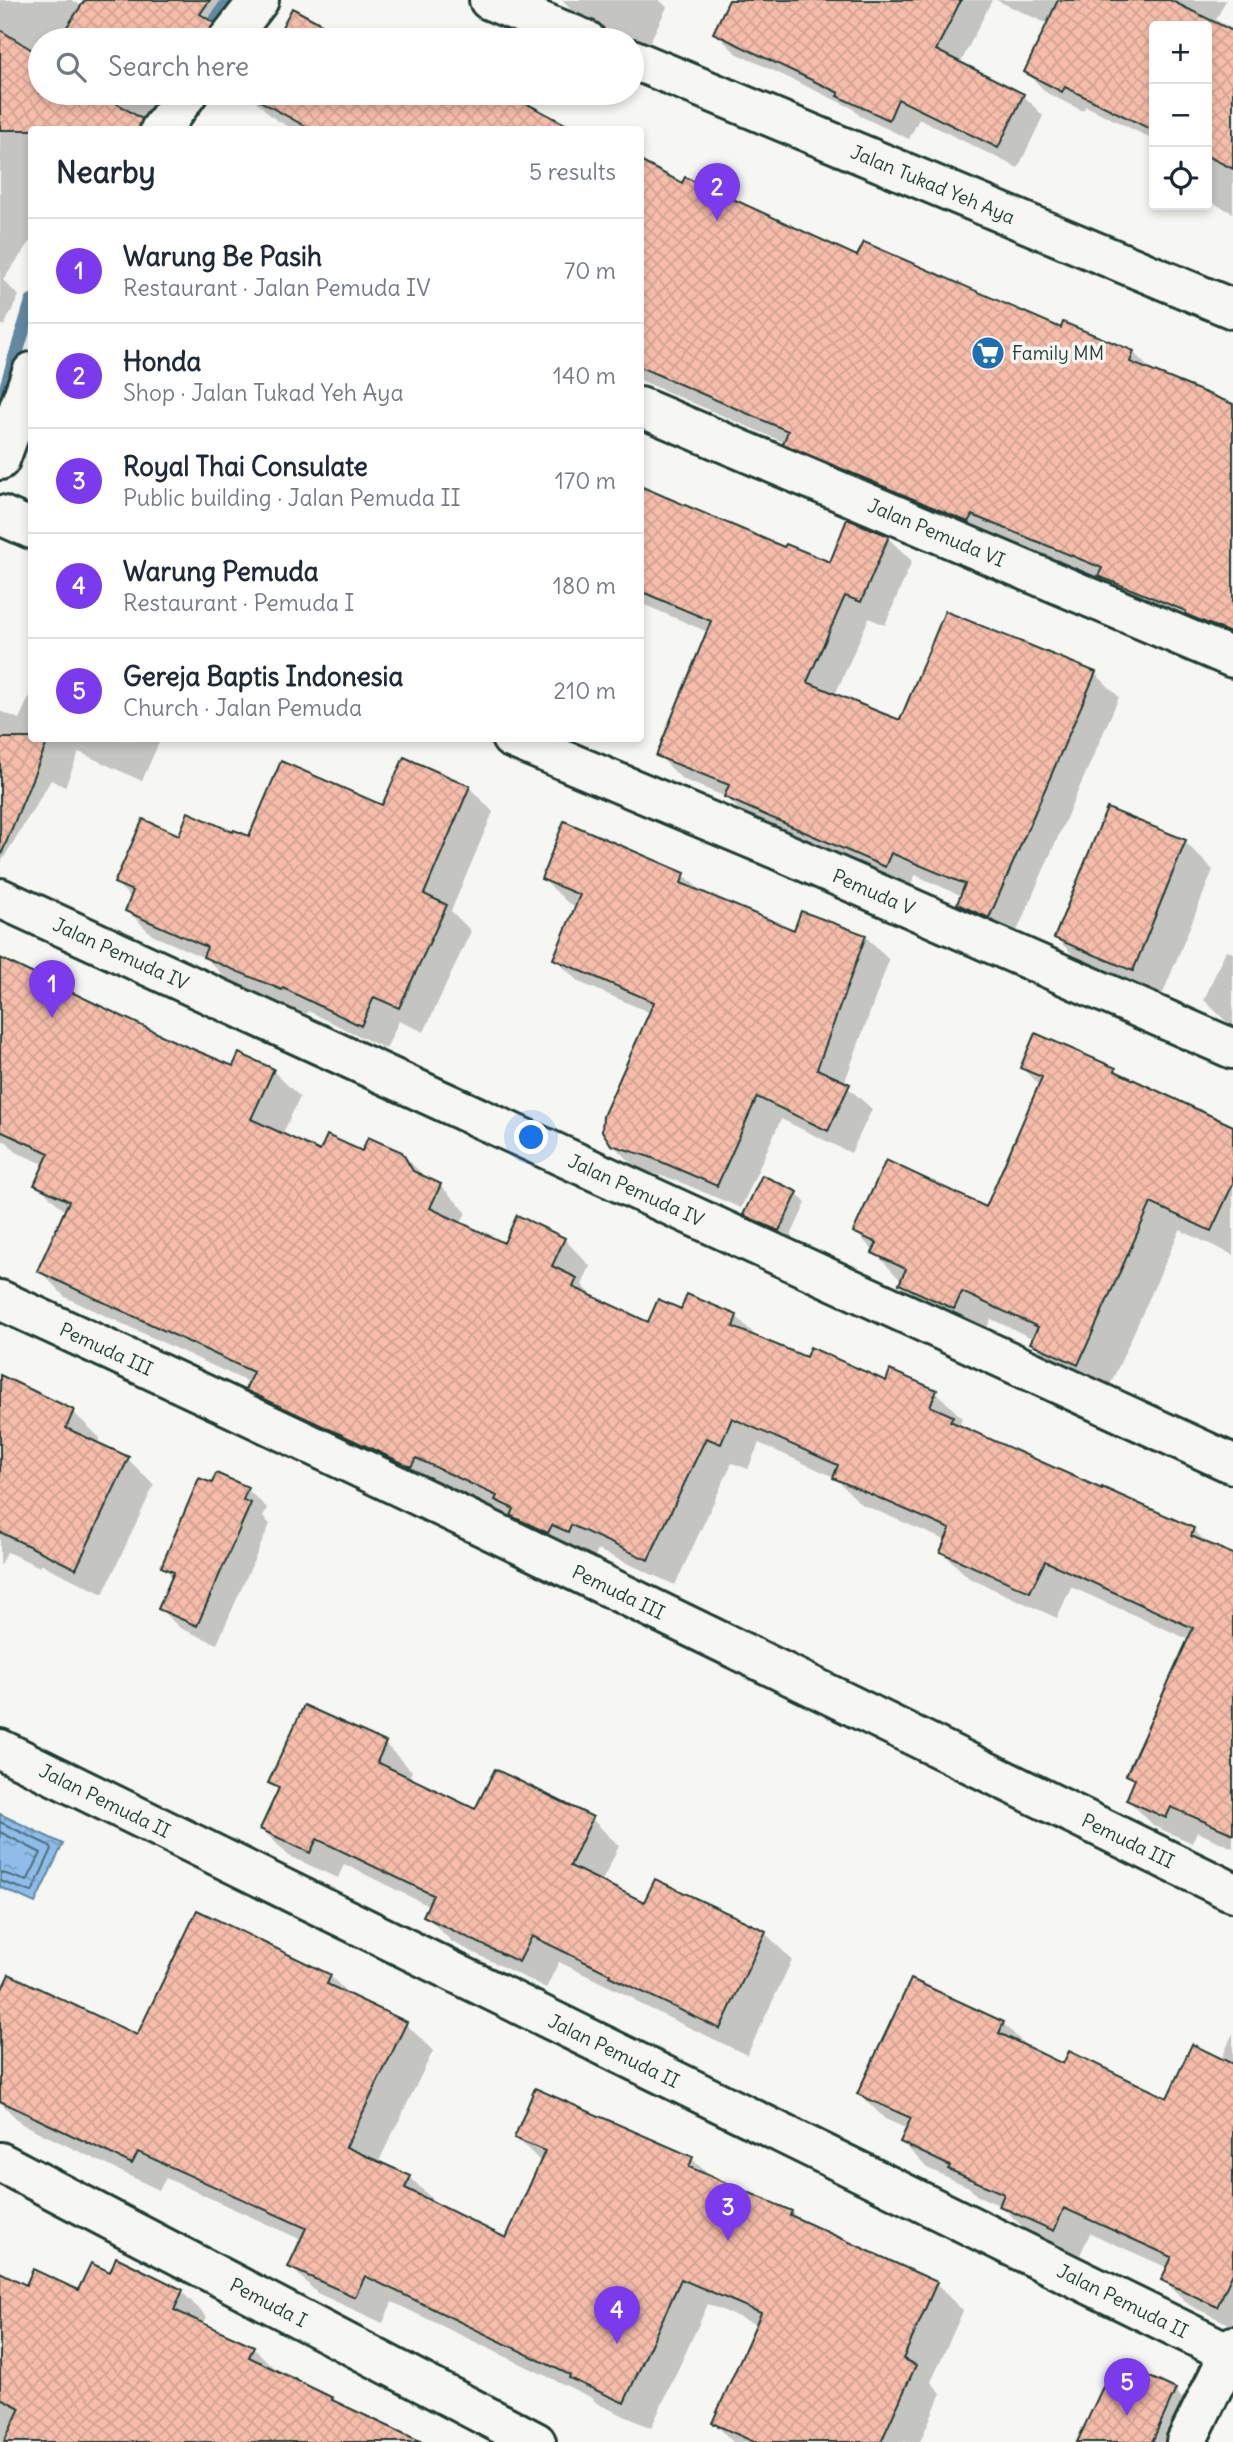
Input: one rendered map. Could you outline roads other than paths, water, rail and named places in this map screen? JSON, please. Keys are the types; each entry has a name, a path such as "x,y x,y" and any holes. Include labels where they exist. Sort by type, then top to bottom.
{"street":[{"path":"237,28 259,0"},
{"path":"489,0 557,28"},
{"name":"Jalan Tukad Yeh Aya","path":"644,64 1233,309"},
{"path":"163,126 179,105"},
{"path":"0,460 28,383"},
{"name":"Jalan Pemuda VI","path":"644,409 1233,658"},
{"path":"0,515 28,527"},
{"name":"Pemuda V","path":"521,742 776,849 1233,1049"},
{"name":"Jalan Pemuda IV","path":"0,898 1233,1464"},
{"name":"Pemuda III","path":"0,1300 161,1373 1233,1892"},
{"name":"Jalan Pemuda II","path":"0,1749 1232,2351"},
{"name":"Pemuda I","path":"0,2162 536,2442"},
{"path":"1186,2442 1232,2351"}],"water":[{"path":"0,1814 63,1844 35,1903 0,1887"}],"waterway":[{"path":"211,28 229,0"},
{"path":"2,401 28,314"}],"place":[{"name":"Honda","path":"717,221"},
{"name":"Family MM","path":"988,353"},
{"name":"Warung Be Pasih","path":"52,1018"},
{"name":"Royal Thai Consulate","path":"728,2241"},
{"name":"Warung Pemuda","path":"617,2344"},
{"name":"Gereja Baptis Indonesia","path":"1127,2416"}]}
